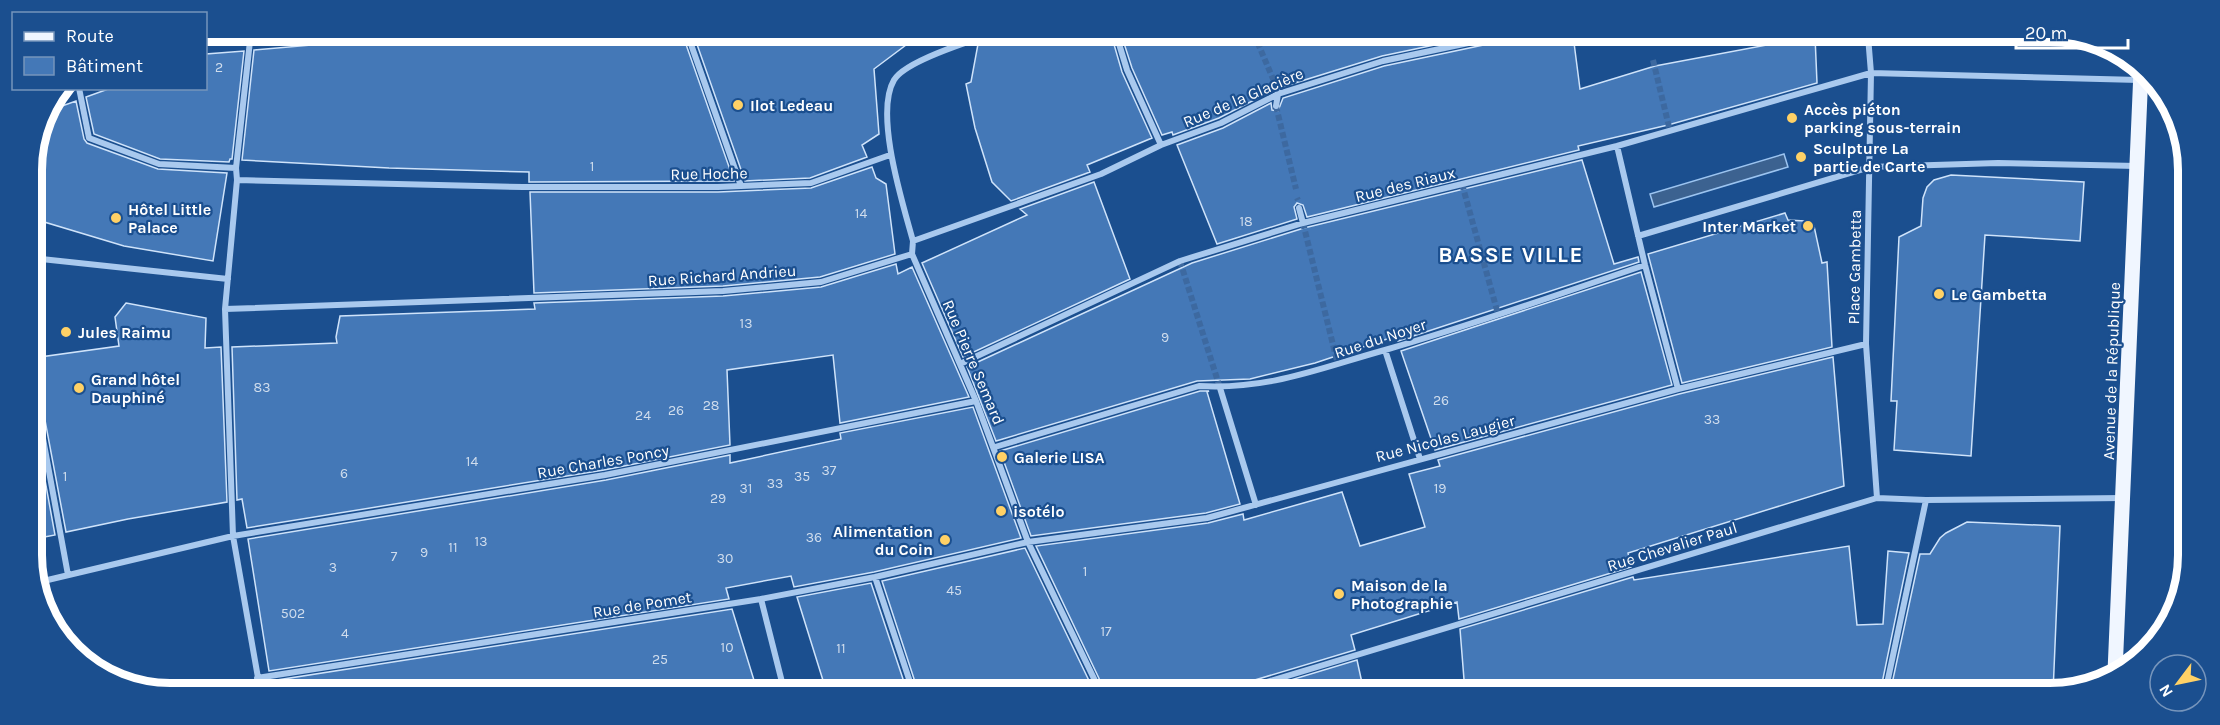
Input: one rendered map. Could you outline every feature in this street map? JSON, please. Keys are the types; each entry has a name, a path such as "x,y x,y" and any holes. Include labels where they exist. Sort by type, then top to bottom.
{"main road":[{"name":"Avenue de la République","path":"2115,665 2139,166 2141,81"}],"street":[{"path":"249,42 236,168 237,180 225,309 233,536 258,683"},
{"path":"690,42 741,186"},
{"name":"Rue Pierre Semard","path":"967,42 914,64 894,79 887,107 890,155 913,241 912,254 995,447 1028,542 1096,683"},
{"path":"1118,42 1127,70 1161,145"},
{"name":"Rue de la Glacière","path":"913,241 1000,212 1101,174 1161,145 1221,123 1278,94 1383,61 1473,42"},
{"name":"Place Gambetta","path":"1868,42 1871,74 1866,344 1877,498"},
{"name":"Rue des Riaux","path":"960,364 1180,261 1303,223 1617,146 1871,74 2136,76"},
{"path":"1276,86 1278,94 1276,106"},
{"path":"79,90 89,138 159,164 236,168"},
{"path":"1617,146 1645,265 1678,388"},
{"name":"Rue Hoche","path":"237,180 523,187 741,186 811,183 890,155"},
{"path":"1638,236 1870,167 1998,163 2139,166"},
{"path":"1299,208 1303,223"},
{"name":"Rue Richard Andrieu","path":"225,309 723,291 821,282 912,254"},
{"path":"42,259 228,279"},
{"name":"Rue du Noyer","path":"995,447 1199,386 1220,388 1266,384 1338,365 1645,265"},
{"name":"Rue Nicolas Laugier","path":"1028,542 1207,518 1678,388 1866,344"},
{"path":"1385,350 1420,459"},
{"path":"1220,388 1256,505"},
{"name":"Rue Charles Poncy","path":"44,580 233,536 605,476 976,401"},
{"path":"42,433 68,575"},
{"name":"Rue Chevalier Paul","path":"1264,683 1877,498 1926,500 2124,498"},
{"path":"1887,683 1926,500"},
{"name":"Rue de Pomet","path":"257,678 762,599 875,577 1028,542"},
{"path":"875,577 911,683"},
{"path":"762,599 782,683"}],"water":[{"path":"1784,154 1788,167 1654,207 1650,194"}],"building":[{"path":"346,42 685,42 734,181 529,182 529,172 389,168 242,160 254,50"},
{"path":"696,42 910,42 874,69 879,134 862,145 867,157 810,178 745,181"},
{"path":"984,42 1113,42 1122,72 1152,138 1087,165 1090,172 1011,201 992,182 975,128 966,84 971,82 978,44"},
{"path":"1124,42 1449,42 1382,56 1282,87 1279,82 1274,81 1271,85 1272,91 1219,118 1173,135 1172,132 1162,135 1132,68"},
{"path":"1498,42 1574,42 1580,89 1655,66 1783,42 1815,42 1817,83 1668,125 1578,146 1579,150 1307,217 1303,205 1297,203 1294,207 1297,219 1217,244 1177,145 1223,128 1271,103 1272,110 1278,111 1283,98 1384,66"},
{"path":"244,51 232,159 229,162 160,159 94,134 86,97 105,90 207,90 207,54"},
{"path":"76,101 84,139 87,143 158,169 227,173 213,261 124,246 42,221 43,153 46,137 59,107"},
{"path":"1582,160 1614,264 1638,257 1639,262 1398,341 1396,336 1315,363 1250,379 1197,381 996,441 967,367 1192,263 1304,228"},
{"path":"872,167 876,178 886,184 895,254 820,277 723,286 534,293 530,192 718,192 811,188"},
{"name":"Le Gambetta","path":"1951,175 2084,182 2080,241 1985,235 1971,456 1894,450 1897,401 1891,401 1899,237 1921,226 1923,198 1927,187 1934,180"},
{"path":"1094,182 1130,279 963,357 922,263 1027,215 1020,209"},
{"path":"1785,213 1788,220 1805,221 1814,226 1822,263 1827,262 1832,347 1682,383 1648,254"},
{"path":"896,264 898,274 912,267 969,397 840,423 833,355 727,370 730,445 604,470 247,528 242,499 237,500 232,347 337,343 340,316 535,309 534,303 723,296 821,287"},
{"path":"1641,272 1672,385 1435,450 1401,351"},
{"path":"126,303 206,318 205,348 221,347 227,502 66,532 42,404 42,357 119,346 115,317"},
{"path":"1833,357 1844,486 1628,553 1631,567 1459,619 1457,602 1351,635 1355,650 1245,683 1101,683 1036,546 1208,523 1243,514 1244,520 1342,492 1360,546 1425,527 1409,474 1440,466 1438,460 1679,394"},
{"path":"1200,391 1209,391 1207,392 1240,504 1206,513 1031,536 1000,451"},
{"path":"973,407 1021,538 874,572 794,587 791,576 726,588 729,599 269,671 248,539 606,480 730,455 730,463 841,439 840,433"},
{"path":"42,464 55,535 42,537"},
{"path":"1967,522 2060,526 2053,683 1892,683 1920,554 1930,554 1946,533"},
{"path":"1849,546 1857,625 1883,624 1888,551 1909,553 1882,683 1464,683 1460,629 1633,577 1634,580"},
{"path":"1025,548 1090,683 915,683 882,581"},
{"path":"871,583 904,683 824,683 797,597"},
{"path":"732,609 755,683 271,683 271,681"},
{"path":"1357,660 1362,683 1281,683"}],"tunnel":[{"path":"1257,42 1276,86"},
{"path":"1653,60 1670,131"},
{"path":"1276,106 1296,189"},
{"path":"1462,184 1498,314"},
{"path":"1303,223 1338,365"},
{"path":"1180,261 1220,388"}],"place":[{"name":"Ilot Ledeau","path":"738,105"},
{"name":"Accès piéton parking sous-terrain","path":"1792,118"},
{"name":"Sculpture La partie de Carte","path":"1801,157"},
{"name":"Hôtel Little Palace","path":"116,218"},
{"name":"Inter Market","path":"1808,226"},
{"name":"Le Gambetta","path":"1939,294"},
{"name":"Jules Raimu","path":"66,332"},
{"name":"Grand hôtel Dauphiné","path":"79,388"},
{"name":"Galerie LISA","path":"1002,457"},
{"name":"isotélo","path":"1001,511"},
{"name":"Alimentation du Coin","path":"945,540"},
{"name":"Maison de la Photographie","path":"1339,594"}],"district":[{"name":"BASSE VILLE","path":"1511,254"}]}
